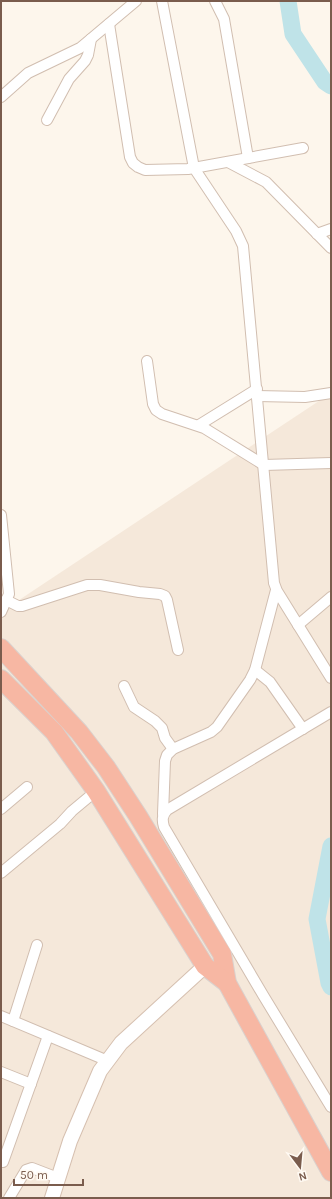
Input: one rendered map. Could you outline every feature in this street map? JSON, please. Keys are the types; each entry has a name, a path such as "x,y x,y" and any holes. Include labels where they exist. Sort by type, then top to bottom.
{"highway":[{"path":"1,648 79,732 106,767 138,816 222,954 227,983 331,1172"},
{"path":"1,679 54,732 96,791 205,966 227,983"}],"street":[{"path":"1,97 28,73 80,48 136,1"},
{"path":"162,1 194,168 236,231 243,246 274,583 276,590 331,678"},
{"path":"215,1 224,19 248,158"},
{"path":"109,24 130,157 133,163 138,167 146,170 194,168 303,148"},
{"path":"47,120 69,79 85,61 88,55 91,39"},
{"path":"228,162 266,182 331,248"},
{"path":"317,234 331,229"},
{"path":"147,361 153,404 156,410 162,414 200,425 264,465 331,463"},
{"path":"200,425 257,393 304,397 331,393"},
{"path":"1,515 9,587 9,594 1,612"},
{"path":"6,600 18,606 22,606 87,585 100,585 160,594 165,596 167,600 178,650"},
{"path":"276,590 255,670 244,689 217,727 210,732 173,749 167,755 165,761 162,820 164,827 331,1107"},
{"path":"298,625 331,597"},
{"path":"255,670 270,682 303,729"},
{"path":"124,686 134,707 155,721 162,728 165,738 173,749"},
{"path":"163,814 167,810 331,712"},
{"path":"1,809 27,787"},
{"path":"1,873 60,824 72,811 96,791"},
{"path":"12,1021 37,945"},
{"path":"52,1198 70,1141 100,1071 121,1043 205,966"},
{"path":"1,1016 108,1061"},
{"path":"3,1162 48,1036"},
{"path":"1,1072 31,1084"},
{"path":"9,1198 26,1170 32,1168 58,1178"}],"shaded area":[{"path":"331,393 331,1198 1,1198 1,612"}],"waterway":[{"path":"288,1 293,34 325,82 331,86"},
{"path":"331,846 317,919 331,987"}]}
